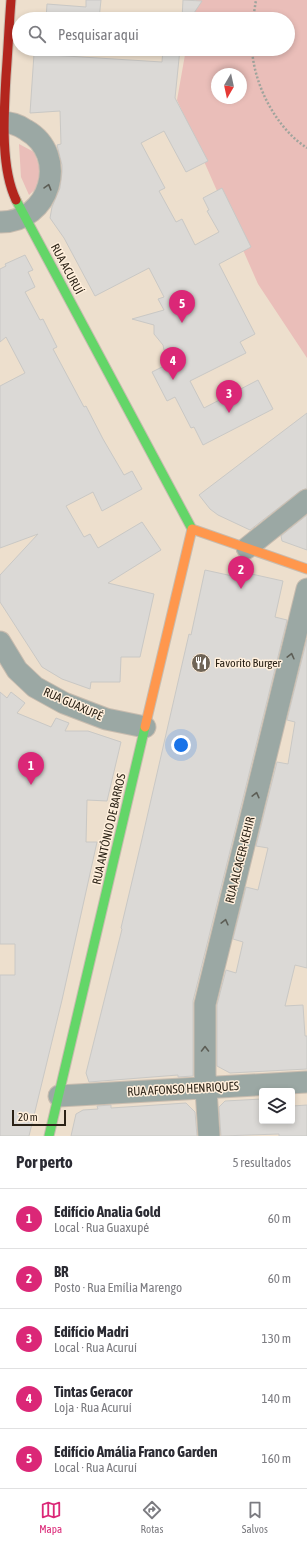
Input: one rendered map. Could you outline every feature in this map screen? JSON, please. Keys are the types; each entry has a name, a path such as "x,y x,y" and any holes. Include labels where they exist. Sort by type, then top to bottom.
{"main road":[{"name":"RUA ACURUÍ","path":"11,0 1,122 6,166 11,191 192,528"},
{"path":"192,528 307,569"},
{"name":"RUA ANTÔNIO DE BARROS","path":"49,1136 192,528"}],"street":[{"path":"0,222 8,222 24,217 37,207 46,193 50,178 50,161 44,146 33,134 19,126 1,122"},
{"path":"247,548 307,500"},
{"name":"RUA ALCACER-KEHIR","path":"209,1136 206,1088 205,1004 307,589"},
{"name":"RUA GUAXUPÉ","path":"0,642 18,670 35,687 64,703 106,719 145,727"},
{"name":"RUA AFONSO HENRIQUES","path":"59,1096 307,1082"}],"path":[{"path":"254,12 256,0"},
{"path":"252,56 253,65 263,96 284,127 307,148"}],"shaded area":[{"path":"196,0 307,0 307,358 258,284 177,100 185,56 295,56 295,12 193,12"},
{"path":"19,144 34,152 40,168 41,184 29,195 21,177"}],"building":[{"path":"86,0 101,0 100,12 46,12 47,4 86,7"},
{"path":"183,0 202,1 195,12 182,12"},
{"path":"34,56 66,56 162,62 162,56 179,56 175,98 208,161 186,172 164,131 141,143 165,188 159,191 176,222 182,219 195,245 219,232 207,211 209,210 203,198 222,188 251,247 219,264 255,334 240,342 246,353 190,381 204,408 258,380 273,409 203,445 194,427 191,428 175,397 167,401 152,372 176,360 164,350 163,345 154,334 154,325 132,319 164,310 158,299 164,297 149,268 95,296 64,238 50,218 52,207 60,188 62,172 62,165 57,145 61,144 60,111 30,113"},
{"path":"25,255 33,270 28,272 35,287 25,292 40,320 43,319 57,347 53,349 84,407 86,406 124,475 132,471 142,489 102,511 93,492 66,506 84,537 90,534 98,548 142,522 161,550 108,583 154,594 140,657 121,657 120,682 91,682 90,689 62,679 42,667 0,602 0,575 38,534 0,548 0,386 25,373 6,337 0,342 0,269 6,266 5,264"},
{"path":"307,413 307,488 300,491 250,530 218,515 210,509 199,495"},
{"path":"307,515 307,550 282,541 281,536"},
{"path":"205,570 237,577 238,571 283,581 275,617 287,620 193,1001 193,1076 178,1077 178,1075 89,1082 86,1073 122,929"},
{"path":"307,639 307,968 295,965 285,1006 303,1005 305,1036 307,1036 307,1069 230,1073 217,1066 217,1005 226,970 236,973 243,942 233,939 246,887 258,890 268,848 256,846 277,762 288,764 295,722 287,720"},
{"path":"0,692 7,698 11,692 25,703 17,713 51,727 56,718 69,723 65,731 88,731 121,742 107,801 87,800 86,842 97,842 62,1000 29,1136 0,1136 0,975 15,975 15,944 0,944"},
{"path":"259,1099 259,1124 295,1124 295,1106 307,1105 307,1136 279,1136 279,1134 221,1136 219,1107 225,1101"},
{"path":"186,1103 195,1112 197,1136 71,1136 76,1114 83,1110 98,1109 97,1106 111,1105 111,1108"}],"traffic: fast":[{"path":"16,200 192,529"},
{"path":"49,1136 145,727"}],"traffic: slow":[{"path":"192,529 307,569"},
{"path":"145,727 192,529"}],"traffic: jam":[{"path":"11,0 5,90 4,139 7,172 16,200"}],"place":[{"name":"Edifício Amália Franco Garden","path":"182,323"},
{"name":"Tintas Geracor","path":"173,380"},
{"name":"Edifício Madri","path":"229,413"},
{"name":"BR","path":"241,589"},
{"name":"Favorito Burger","path":"201,663"},
{"name":"Edifício Analia Gold","path":"31,785"}]}
